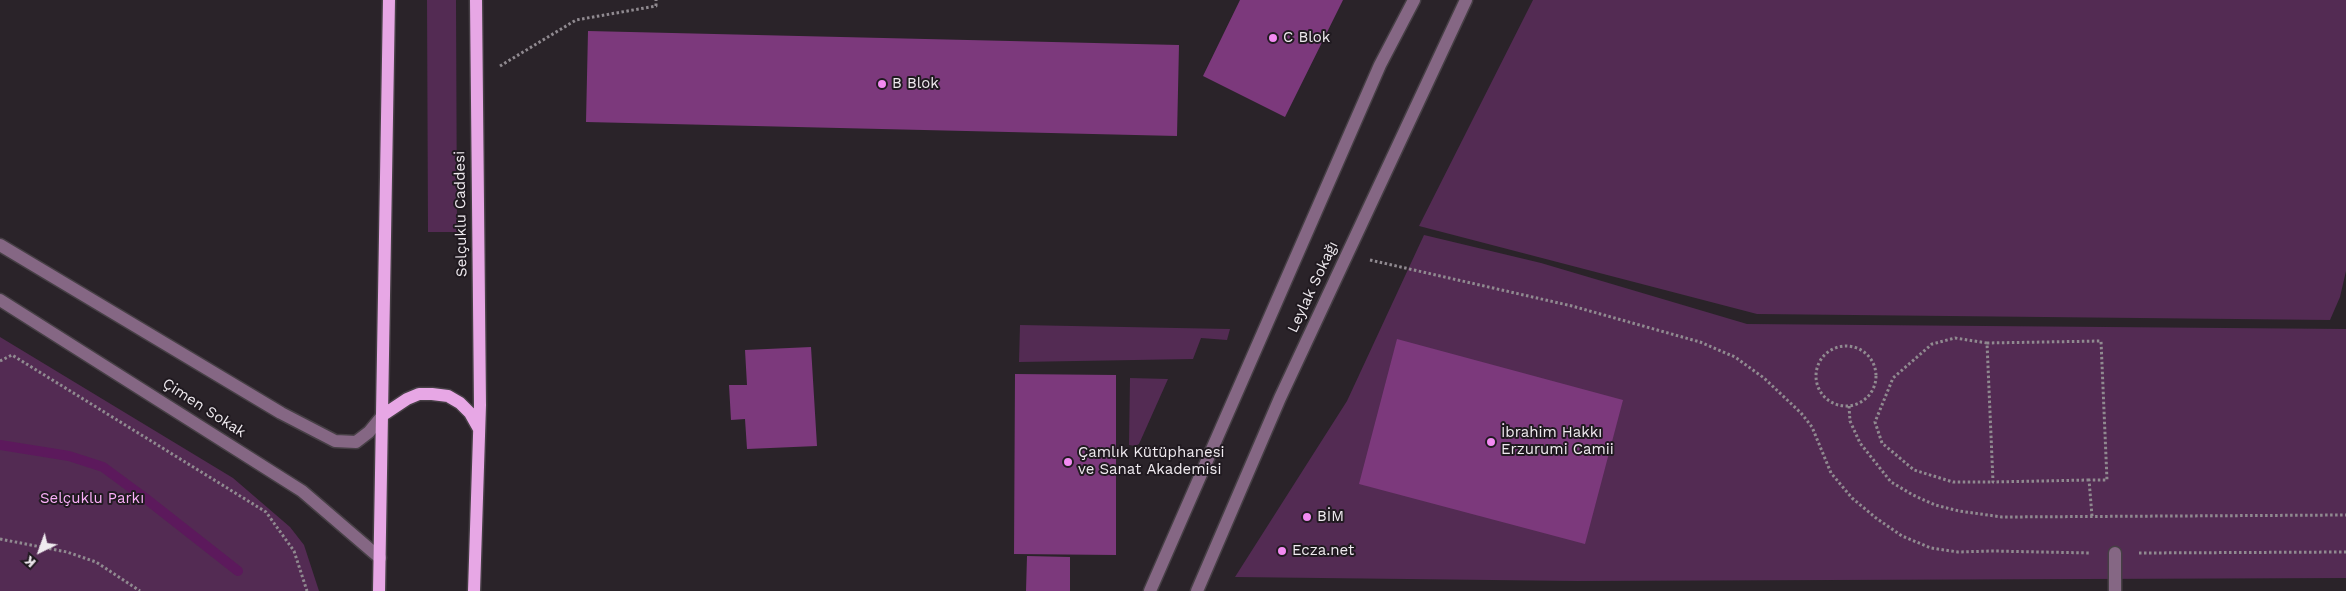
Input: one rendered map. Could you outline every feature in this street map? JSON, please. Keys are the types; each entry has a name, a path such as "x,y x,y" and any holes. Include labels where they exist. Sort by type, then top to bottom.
{"main road":[{"path":"379,591 389,0"},
{"name":"Selçuklu Caddesi","path":"474,591 479,429 476,0"},
{"path":"383,415 406,399 419,394 448,396 460,403 470,413 479,429"}],"street":[{"name":"Leylak Sokağı","path":"1150,591 1380,65 1414,0"},
{"name":"Leylak Sokağı","path":"1197,591 1280,398 1466,0"},
{"path":"0,245 281,413 335,441 356,442 369,432 383,415"},
{"name":"Çimen Sokak","path":"0,300 302,491 380,558"},
{"path":"2115,553 2115,591"}],"path":[{"path":"476,81 576,20 656,6 656,0"},
{"path":"1346,254 1572,306 1700,342 1735,357 1764,378 1801,413 1812,427 1831,473 1852,498 1902,536 1932,548 1958,552 2346,552"},
{"path":"1956,338 1987,343 2101,341 2107,480 2089,480 1954,482 1914,470 1882,443 1875,422 1893,378 1932,344 1956,338"},
{"path":"1987,343 1993,482"},
{"path":"1848,346 1862,350 1873,361 1876,371 1877,381 1867,399 1859,404 1849,406 1830,402 1822,395 1816,376 1822,358 1829,351 1838,347 1848,346"},
{"path":"0,361 12,356 266,512 294,551 307,591"},
{"path":"1849,406 1850,421 1860,443 1891,482 1920,499 1935,505 1982,516 2346,514"},
{"path":"2089,480 2092,516"},
{"path":"0,540 67,552 96,562 140,591"}],"green space":[{"path":"427,0 456,0 457,232 428,232"},
{"path":"1533,0 2346,0 2346,271 2340,297 2330,320 1757,314 1419,226"},
{"path":"1424,235 1541,263 1747,324 2346,329 2346,578 1577,581 1235,577 1347,401"},
{"path":"1020,325 1230,329 1227,340 1201,338 1193,359 1019,362"},
{"name":"Selçuklu Parkı","path":"0,337 233,478 290,527 304,545 319,591 0,591"},
{"path":"1130,378 1168,379 1139,444 1135,446 1129,445"}],"building":[{"name":"C Blok","path":"1240,0 1343,0 1285,117 1203,76"},
{"name":"B Blok","path":"588,31 1179,45 1177,136 586,122"},
{"name":"İbrahim Hakkı Erzurumi Camii","path":"1397,339 1623,400 1585,544 1359,484"},
{"path":"811,347 817,446 747,449 745,419 731,420 729,385 747,385 745,350"},
{"path":"1015,374 1116,375 1116,555 1014,554"},
{"path":"1027,556 1070,557 1070,591 1026,591"}],"waterway":[{"path":"0,445 69,456 103,467 238,571"}],"place":[{"name":"C Blok","path":"1273,38"},
{"name":"B Blok","path":"882,84"},
{"name":"İbrahim Hakkı Erzurumi Camii","path":"1491,442"},
{"name":"Çamlık Kütüphanesi ve Sanat Akademisi","path":"1068,462"},
{"name":"BİM","path":"1307,517"},
{"name":"Ecza.net","path":"1282,551"}]}
